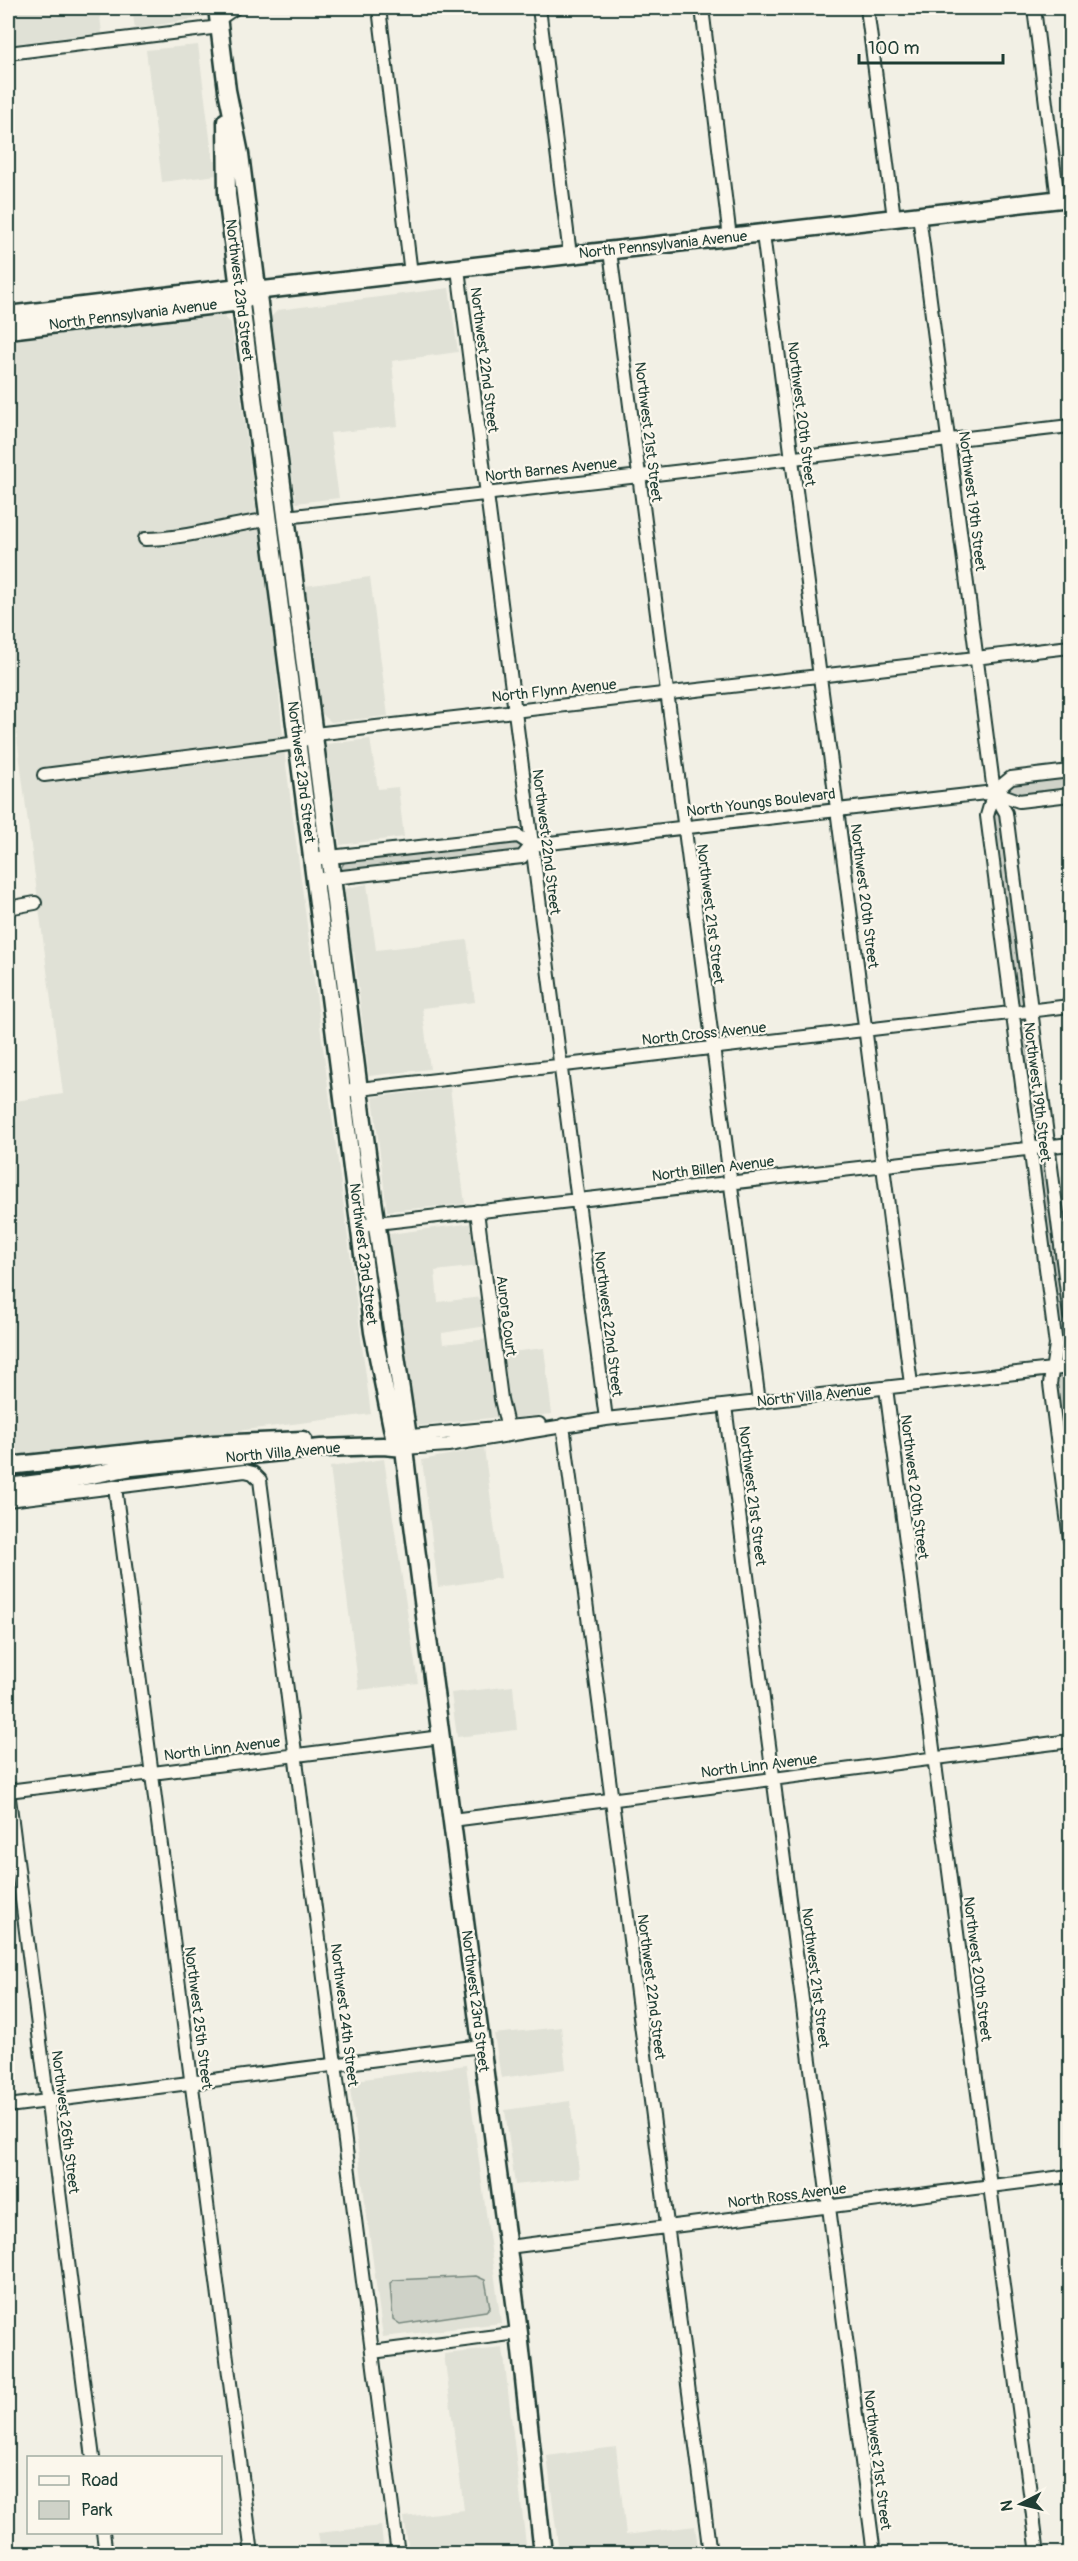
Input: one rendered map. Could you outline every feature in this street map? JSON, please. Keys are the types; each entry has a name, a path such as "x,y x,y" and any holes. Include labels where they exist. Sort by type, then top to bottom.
{"main road":[{"name":"Northwest 23rd Street","path":"218,18 269,520 366,1280 382,1378 402,1441"},
{"name":"North Pennsylvania Avenue","path":"8,315 42,318 1064,199"},
{"name":"Northwest 23rd Street","path":"245,294 281,485 299,608 366,1143 399,1375 402,1441 519,2333 543,2553"},
{"name":"North Pennsylvania Avenue","path":"8,330 42,318"},
{"path":"281,610 299,608"},
{"path":"288,665 306,663"},
{"path":"326,969 344,967"},
{"path":"366,1143 354,1184 374,1200"},
{"path":"366,1280 385,1278"},
{"path":"373,1332 392,1328"},
{"path":"382,1378 399,1375"},
{"name":"North Villa Avenue","path":"8,1466 238,1442 402,1441"},
{"name":"North Villa Avenue","path":"8,1487 71,1479 132,1467 321,1449 383,1446 402,1441"},
{"path":"71,1479 90,1458 132,1467"}],"street":[{"path":"8,53 218,18 235,8"},
{"path":"378,8 411,274"},
{"path":"539,8 570,255"},
{"path":"702,8 730,238"},
{"path":"867,8 894,218"},
{"path":"1034,8 1064,199"},
{"name":"Northwest 19th Street","path":"919,215 994,792 1006,813 1047,1146 1071,1316"},
{"name":"Northwest 20th Street","path":"763,234 911,1384"},
{"name":"Northwest 21st Street","path":"610,251 759,1402"},
{"name":"Northwest 22nd Street","path":"458,269 606,1419"},
{"name":"North Barnes Avenue","path":"286,517 1071,426"},
{"path":"269,520 281,485"},
{"path":"144,539 226,529 269,520 288,537"},
{"name":"North Flynn Avenue","path":"44,775 298,743 315,734 1071,647"},
{"name":"North Youngs Boulevard","path":"994,792 1011,778 1071,771"},
{"name":"Northwest 19th Street","path":"994,792 987,816 1056,1345 1050,1384 1071,1540"},
{"name":"North Youngs Boulevard","path":"312,859 518,836 532,845 994,792 1019,801 1071,795"},
{"name":"North Youngs Boulevard","path":"315,880 522,857 532,845"},
{"path":"8,908 35,903"},
{"name":"North Cross Avenue","path":"342,1091 1071,1006"},
{"name":"North Billen Avenue","path":"359,1225 1071,1144"},
{"name":"Aurora Court","path":"477,1211 501,1399 507,1425"},
{"name":"North Villa Avenue","path":"402,1441 448,1445 606,1419 1071,1367"},
{"name":"Northwest 20th Street","path":"886,1388 1038,2553"},
{"name":"Northwest 21st Street","path":"725,1406 874,2553"},
{"name":"North Villa Avenue","path":"402,1441 507,1425 561,1425"},
{"name":"Northwest 22nd Street","path":"561,1425 710,2553"},
{"name":"North Villa Avenue","path":"8,1500 245,1471 256,1475 260,1480"},
{"name":"Northwest 24th Street","path":"260,1480 398,2553"},
{"name":"Northwest 25th Street","path":"115,1487 252,2553"},
{"name":"North Linn Avenue","path":"8,1791 441,1737"},
{"name":"North Linn Avenue","path":"452,1820 1071,1742"},
{"name":"Northwest 26th Street","path":"8,1791 93,2456"},
{"path":"8,2106 481,2046"},
{"name":"North Ross Avenue","path":"508,2247 1071,2176"},
{"path":"372,2352 519,2333"},
{"path":"103,2534 106,2553"}],"shaded area":[{"path":"8,8 99,8 102,33 8,44"},
{"path":"132,8 204,8 205,17 135,29"},
{"path":"198,45 213,161 218,161 217,175 162,182 146,50"},
{"path":"449,288 458,352 392,361 398,426 330,433 339,498 296,503 271,317 278,310"},
{"path":"214,314 223,316 231,323 273,633 285,757 371,1414 8,1460 8,1102 63,1094 8,668 8,340"},
{"path":"370,577 388,716 331,722 322,714 305,586"},
{"path":"370,739 378,789 398,787 404,837 340,845 326,744"},
{"path":"367,884 376,950 467,940 475,1002 422,1008 430,1069 369,1076 354,952 351,952 343,889"},
{"path":"450,1088 465,1204 387,1211 373,1097"},
{"path":"473,1223 479,1266 435,1271 438,1302 483,1297 487,1326 442,1333 443,1344 489,1339 499,1417 418,1426 408,1385 389,1234"},
{"path":"544,1348 552,1414 511,1418 503,1353"},
{"path":"484,1448 501,1578 438,1587 422,1460"},
{"path":"384,1459 418,1683 359,1690 330,1467"},
{"path":"513,1686 517,1730 457,1737 451,1693"},
{"path":"561,2027 566,2069 501,2078 494,2034"},
{"path":"466,2065 501,2323 383,2337 349,2081"},
{"path":"570,2101 580,2178 515,2185 505,2110"},
{"path":"503,2348 527,2553 409,2553 404,2517 464,2510 444,2354"},
{"path":"616,2447 626,2535 695,2526 699,2553 559,2553 547,2456"},
{"path":"381,2526 384,2553 321,2553 318,2533"}],"green space":[{"path":"1070,775 1070,791 1019,797 1008,790 1014,782"},
{"path":"993,811 1001,812 1025,1001 1021,1005 1017,1004 992,815"},
{"path":"523,840 525,853 344,872 341,868 345,861"},
{"path":"1024,1019 1027,1023 1042,1134 1037,1139 1034,1138 1019,1020"},
{"path":"1039,1157 1045,1162 1070,1342 1065,1347 1060,1345"},
{"path":"1060,1377 1066,1379 1070,1406 1070,1507 1055,1381"},
{"path":"476,2276 485,2280 490,2307 486,2311 400,2324 393,2319 390,2283 394,2280"}]}
